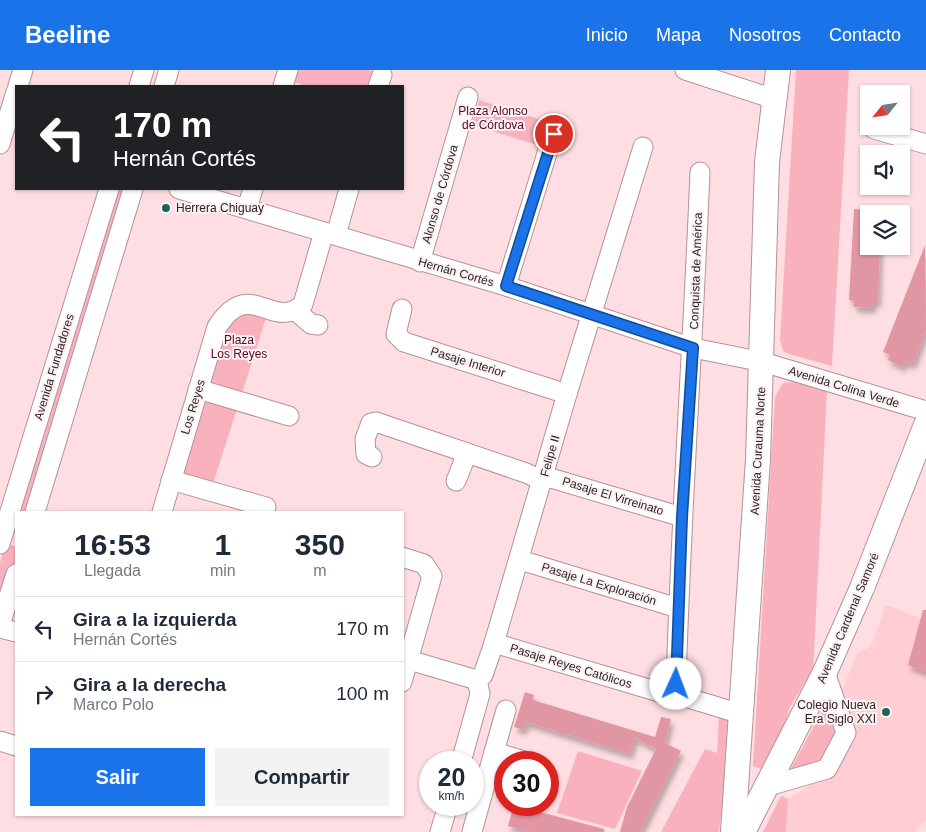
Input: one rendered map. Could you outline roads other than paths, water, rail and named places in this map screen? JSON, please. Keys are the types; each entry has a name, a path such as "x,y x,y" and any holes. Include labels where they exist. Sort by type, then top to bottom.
{"main road":[{"name":"Avenida Curauma Norte","path":"734,832 763,362 767,162 778,70"},
{"name":"Avenida Cardenal Samoré","path":"743,832 825,672 862,588 926,424"},
{"path":"738,761 746,773 768,786"}],"street":[{"path":"18,85 23,70"},
{"path":"139,85 144,70"},
{"path":"164,85 169,70"},
{"path":"283,85 288,70"},
{"path":"684,70 704,72 774,99"},
{"path":"5,138 15,96"},
{"name":"Alonso de Córdova","path":"420,262 468,97"},
{"path":"506,286 554,134"},
{"path":"895,135 926,144"},
{"name":"Felipe II","path":"464,751 480,694 477,680 483,675 494,643 520,560 567,394 644,147"},
{"name":"Conquista de América","path":"677,691 682,517 693,348 700,172"},
{"name":"Avenida Fundadores","path":"5,539 109,190"},
{"name":"Avenida Fundadores","path":"35,511 133,190"},
{"name":"Hernán Cortés","path":"183,190 506,286 693,348 763,362"},
{"path":"247,208 253,190"},
{"path":"318,325 311,324 296,311 303,304 349,190"},
{"name":"Los Reyes","path":"162,511 217,327 227,312 239,304 255,305 284,313 296,311"},
{"name":"Pasaje Interior","path":"402,308 396,334 404,342 567,394"},
{"name":"Avenida Colina Verde","path":"763,362 926,411"},
{"path":"198,388 289,416"},
{"path":"372,457 366,454 365,439 371,423 376,422 544,478"},
{"path":"456,481 467,453"},
{"name":"Pasaje El Virreinato","path":"544,478 682,517"},
{"path":"171,480 266,507"},
{"path":"404,558 424,564 432,576 406,659 470,680 477,680"},
{"name":"Pasaje La Exploración","path":"520,560 678,608"},
{"path":"15,577 0,626 15,632"},
{"name":"Pasaje Reyes Católicos","path":"494,643 669,695 677,691"},
{"path":"768,786 826,769 846,733 825,672"},
{"path":"677,691 686,697 741,714"},
{"path":"494,751 506,710"},
{"path":"0,741 15,746"},
{"path":"472,832 494,752"},
{"path":"440,832 445,816"}],"place":[{"name":"Herrera Chiguay","path":"166,208"},
{"name":"Colegio Nueva Era Siglo XXI","path":"886,712"}],"park label":[{"name":"Plaza Alonso de Córdova","path":"493,118"},
{"name":"Plaza Los Reyes","path":"239,347"}]}
